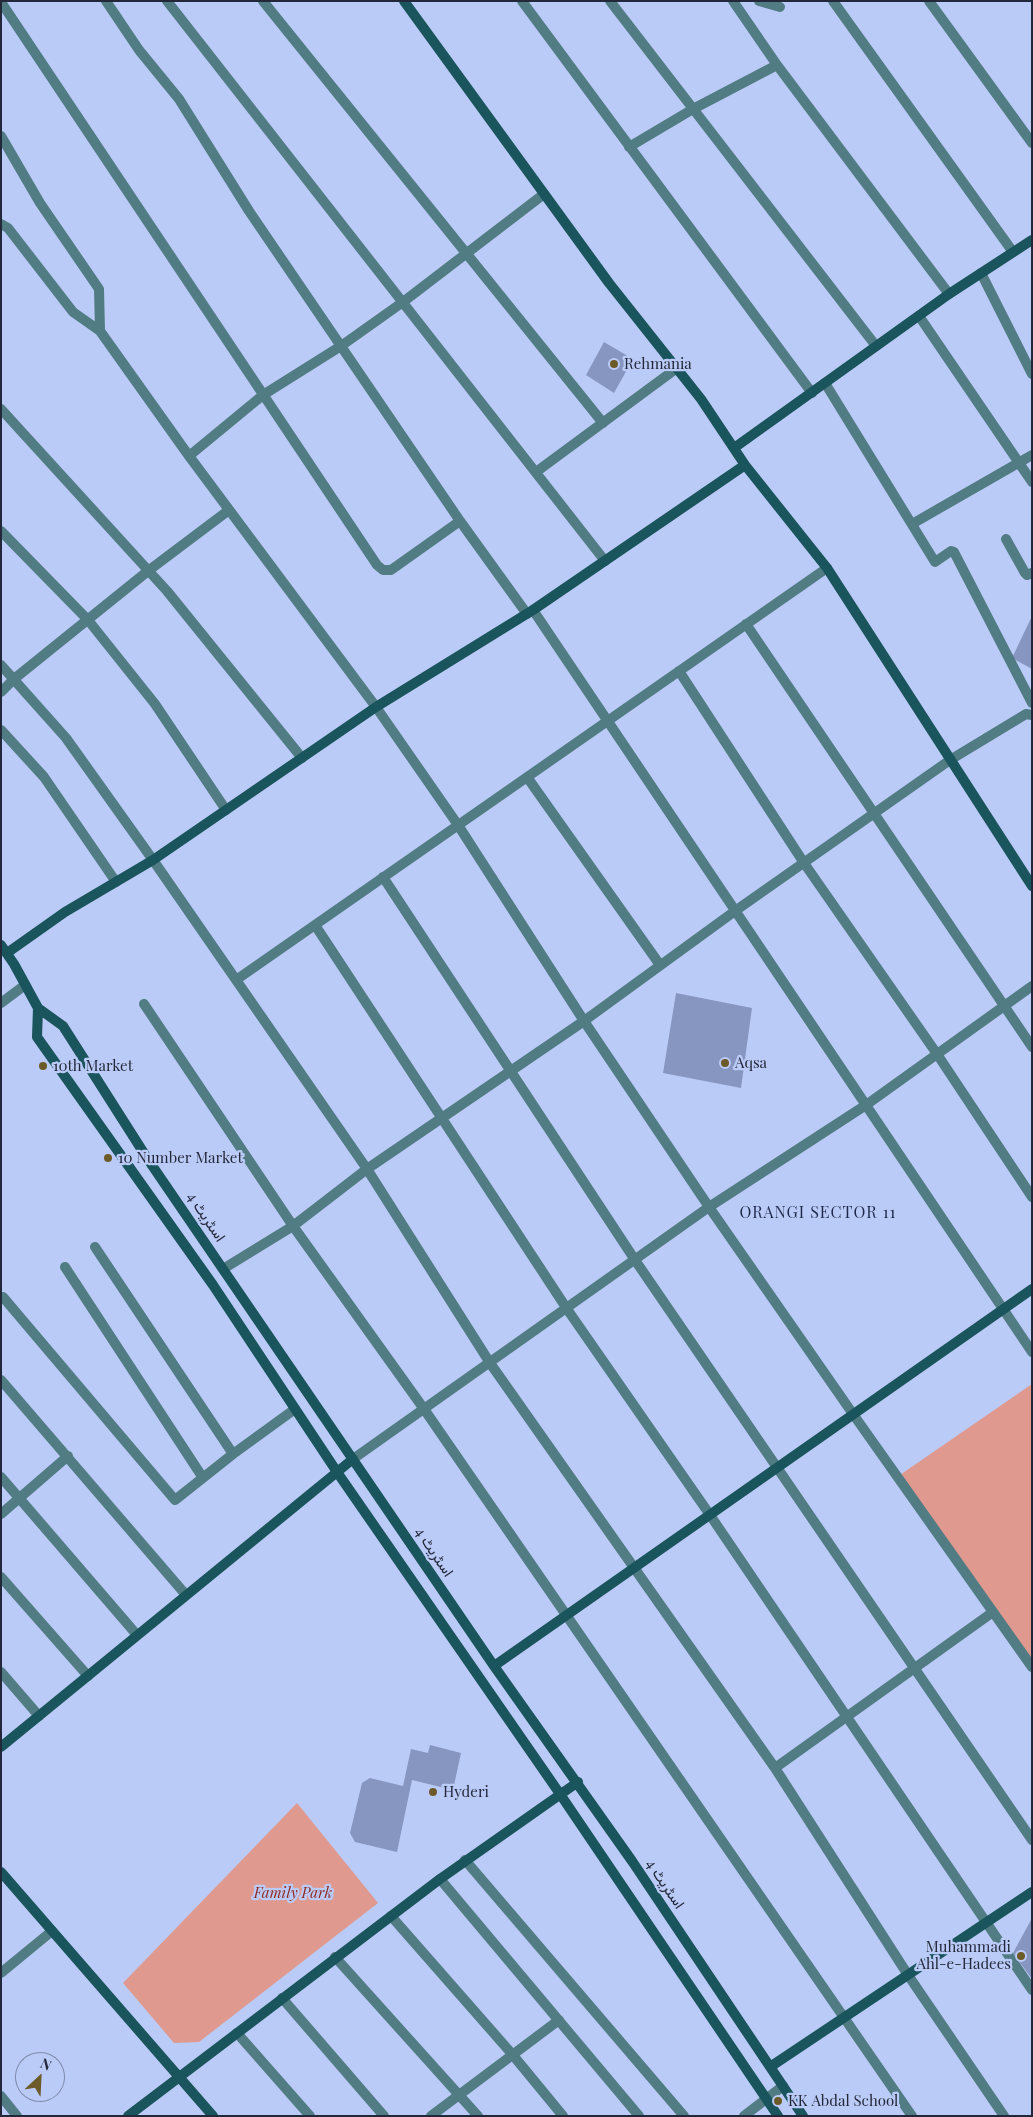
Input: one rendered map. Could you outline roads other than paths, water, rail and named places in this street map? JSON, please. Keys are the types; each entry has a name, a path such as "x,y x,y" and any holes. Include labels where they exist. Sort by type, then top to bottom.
{"street":[{"path":"106,1 139,50 179,99 249,211 460,521 530,612 608,720 1032,1352"},
{"path":"167,1 605,561"},
{"path":"263,1 603,422"},
{"path":"404,1 609,283 701,399 745,465 827,568 1032,886"},
{"path":"522,1 812,392"},
{"path":"610,1 876,346"},
{"path":"733,1 777,65 949,294"},
{"path":"759,1 780,7"},
{"path":"833,1 1014,252"},
{"path":"929,1 1032,143"},
{"path":"1,2 377,566 383,570 391,570 460,521"},
{"path":"629,146 693,109 777,65"},
{"path":"1,136 40,203 99,289 100,331"},
{"path":"189,456 264,395 341,346 403,302 544,194"},
{"path":"1,224 8,228 73,312 100,331 189,456 376,707 458,825 584,1021 709,1207 1032,1667"},
{"path":"734,448 949,294 1032,240"},
{"path":"981,274 1032,374"},
{"path":"919,316 1032,482"},
{"path":"536,472 677,368"},
{"path":"825,383 935,562 951,551 954,552 1032,703"},
{"path":"1,409 167,591 302,758"},
{"path":"912,524 1032,455"},
{"path":"4,949 153,860 376,707 530,612 745,465"},
{"path":"1,692 14,679 148,571 229,510"},
{"path":"1,531 88,620 155,704 226,810"},
{"path":"1006,538 1025,573 1027,575 1032,573"},
{"path":"236,980 827,568"},
{"path":"746,624 1032,1046"},
{"path":"1,666 66,738 367,1169 490,1363 774,1768 908,1975 1004,2116"},
{"path":"679,672 804,863 937,1054 1032,1197"},
{"path":"223,1269 293,1226 367,1169 584,1021 735,911 950,760 1026,714 1032,715"},
{"path":"1,730 44,777 116,882"},
{"path":"527,777 660,966"},
{"path":"383,877 635,1260 1032,1840"},
{"path":"314,925 443,1118 567,1309 710,1515 1032,1990"},
{"name":"اسٹریٹ 4","path":"4,949 38,1008 63,1026 147,1158 494,1666 578,1782 803,2116"},
{"path":"1,1003 25,985"},
{"path":"1,1747 353,1459 709,1207 866,1104 1032,986"},
{"path":"144,1004 293,1226 424,1409 912,2116"},
{"path":"38,1008 37,1037 213,1285 337,1472 560,1794 778,2116"},
{"path":"95,1247 233,1454"},
{"path":"65,1267 203,1478"},
{"path":"494,1666 1032,1289"},
{"path":"3,1297 175,1500 233,1454 295,1409"},
{"path":"1,1380 186,1595"},
{"path":"1,1514 68,1456"},
{"path":"1,1477 137,1635"},
{"path":"1,1577 88,1676"},
{"path":"774,1768 993,1612"},
{"path":"1,1672 39,1716"},
{"path":"128,2116 440,1878 578,1782"},
{"path":"465,1860 684,2116"},
{"path":"1,1872 213,2116"},
{"path":"440,1878 639,2116"},
{"path":"770,2067 1032,1892"},
{"path":"391,1916 512,2054 563,2116"},
{"path":"1,1973 52,1931"},
{"path":"335,1957 478,2116"},
{"path":"282,1998 384,2116"},
{"path":"431,2116 559,2020"},
{"path":"237,2033 310,2116"},
{"path":"744,2116 783,2086"},
{"path":"3,2102 17,2116"}],"place":[{"name":"Rehmania","path":"614,364"},
{"name":"Aqsa","path":"725,1063"},
{"name":"10th Market","path":"43,1066"},
{"name":"10 Number Market","path":"108,1158"},
{"name":"Hyderi","path":"433,1792"},
{"name":"Muhammadi Ahl-e-Hadees","path":"1021,1956"},
{"name":"KK Abdal School","path":"778,2101"}],"district":[{"name":"ORANGI SECTOR 11","path":"818,1213"}],"park label":[{"name":"Family Park","path":"293,1893"}]}
